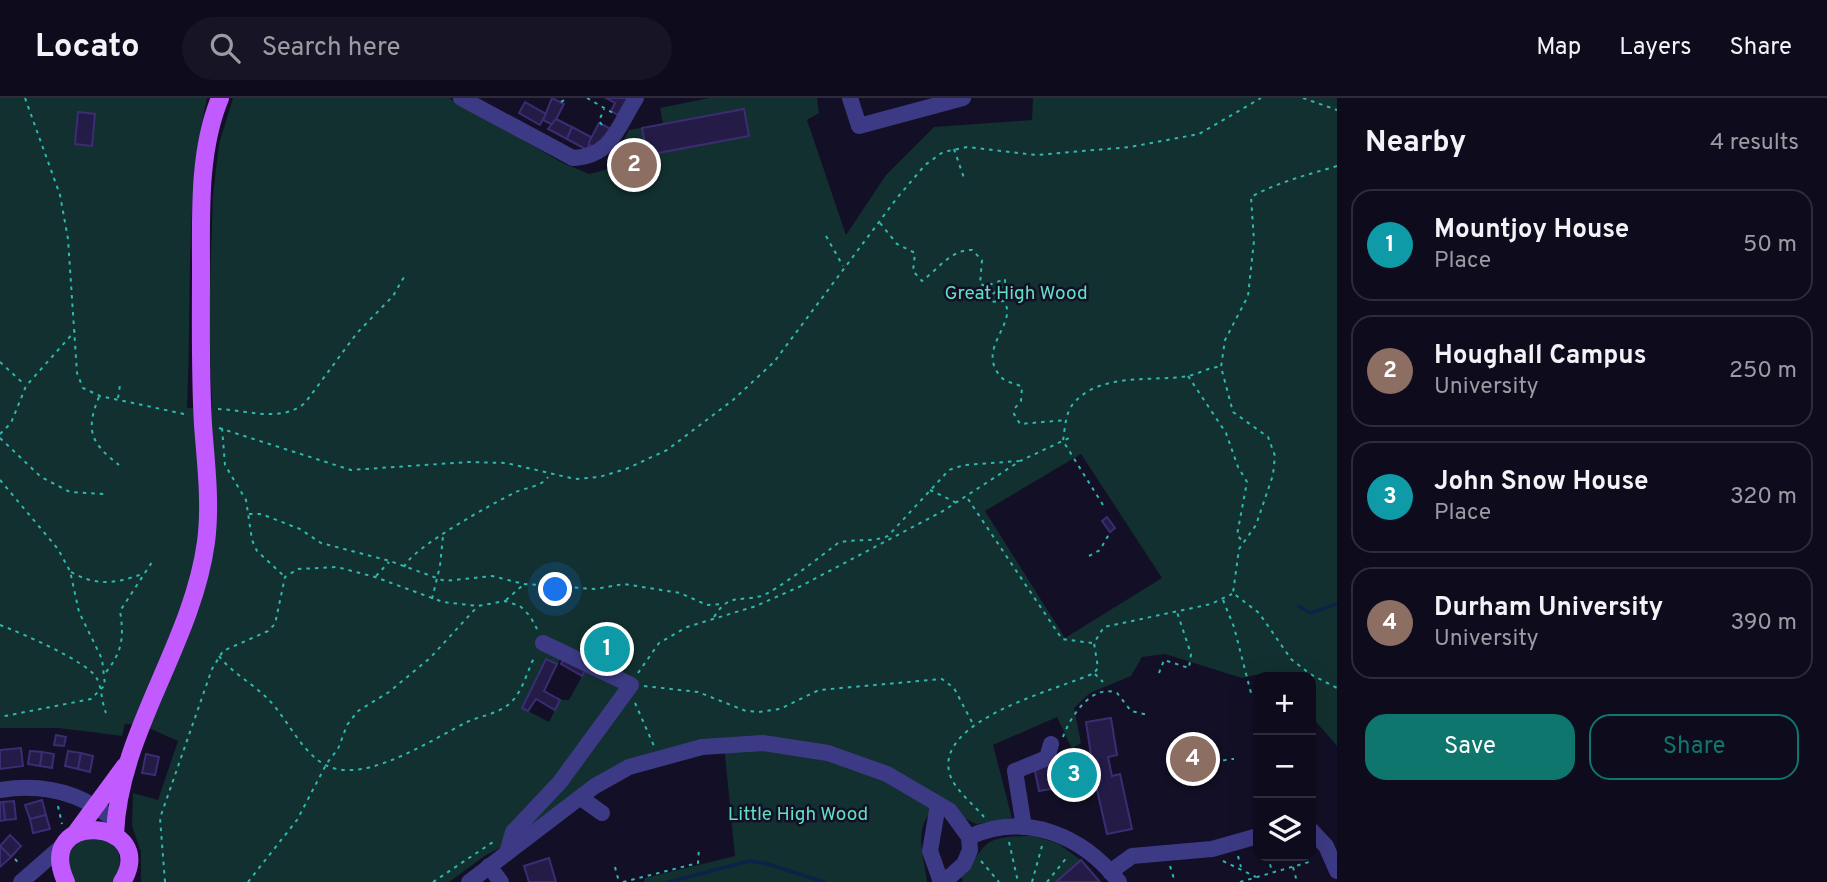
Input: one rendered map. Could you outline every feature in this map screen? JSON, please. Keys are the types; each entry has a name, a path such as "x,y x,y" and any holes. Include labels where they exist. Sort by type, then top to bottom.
{"main road":[{"path":"122,882 129,864 128,853 115,827 127,762 196,594 206,541 208,502 200,367 201,228 209,137 220,98"},
{"path":"66,882 60,863 68,835 127,762"},
{"path":"68,835 95,828 115,827"}],"street":[{"path":"461,98 573,158 593,157 607,147 636,98"},
{"path":"852,98 859,126 963,98"},
{"path":"508,853 513,832 560,782 629,687 543,643"},
{"path":"468,882 581,798 629,768 658,757 724,744 762,743 811,749 887,774 938,805 960,821 970,844 964,864 943,882 930,851 938,805"},
{"path":"1024,827 1015,771 1046,758 1051,744"},
{"path":"0,790 43,786 94,806 115,827"},
{"path":"581,798 602,813"},
{"path":"970,844 1000,829 1024,827 1045,830 1065,835 1077,843 1114,877 1132,856 1212,849 1253,837"},
{"path":"21,882 68,835"},
{"path":"1316,835 1326,846 1336,867"},
{"path":"489,866 501,882"}],"path":[{"path":"25,98 60,195 76,330 77,373 83,388 100,396 192,416 191,408"},
{"path":"561,102 567,98"},
{"path":"587,98 623,118"},
{"path":"213,426 351,470 468,462 506,463 575,479 599,477 667,450 733,400 774,362 844,267 925,165 954,148 1036,155 1130,147 1199,134 1261,98"},
{"path":"1303,98 1337,110"},
{"path":"602,125 599,121 605,108"},
{"path":"954,148 965,181"},
{"path":"1233,593 1239,549 1256,525 1267,497 1275,456 1268,437 1233,412 1221,367 1225,340 1248,296 1254,241 1251,197 1275,184 1315,175 1337,166"},
{"path":"880,222 897,244 915,253 913,271 922,281 943,262 965,250 978,253 982,260 980,284 986,286 1005,279 1005,284 989,297 989,302 1003,301 1007,306 1005,321 992,351 993,363 1001,376 1022,387 1021,401 1015,408 1016,421 1025,424 1066,420"},
{"path":"826,236 844,267"},
{"path":"212,409 270,414 294,412 305,403 357,334 393,296 404,277"},
{"path":"76,330 26,386 11,423 0,436 41,477 70,492 104,494"},
{"path":"0,362 26,386"},
{"path":"1103,505 1063,441 1066,420 1072,405 1088,391 1139,379 1188,376 1221,367"},
{"path":"1188,376 1226,433 1238,467 1247,482 1237,535 1244,543"},
{"path":"118,399 120,385"},
{"path":"100,396 90,417 92,430 103,452 119,465"},
{"path":"222,428 225,465 241,489 249,514 248,525 257,551 285,578"},
{"path":"629,687 659,643 714,617 776,598 967,498 1020,461 1071,437"},
{"path":"249,514 261,514 300,529 321,542 390,561 437,579 452,581 492,576 524,584 595,589 624,584 680,593 707,605 722,604 735,599 761,596 776,589 838,543 888,538 929,489 949,471 964,465 1020,461"},
{"path":"404,568 415,554 442,535 487,507 545,481 549,475"},
{"path":"0,480 39,523 70,571 79,611 100,652 106,685 99,694 77,703 0,717"},
{"path":"929,489 957,503"},
{"path":"967,498 1062,639 1094,643"},
{"path":"1089,556 1100,550 1109,534"},
{"path":"432,599 442,535"},
{"path":"105,672 116,660 124,639 120,611 154,559"},
{"path":"375,577 390,561"},
{"path":"165,882 160,818 219,656 229,648 268,631 275,624 285,578 298,569 337,567 375,577 432,599 478,606 505,601 524,584"},
{"path":"70,571 86,580 108,584 143,574"},
{"path":"1018,882 1000,829 951,778 948,765 951,752 974,726 1015,701 1094,673 1098,668 1094,643 1104,628 1222,599 1233,593"},
{"path":"1233,593 1259,614 1291,659 1310,674 1337,688"},
{"path":"1222,599 1234,627 1252,697"},
{"path":"219,656 269,699 316,760 337,769 363,768 418,749 467,722 495,713 514,700 543,643 530,616 520,607 505,601"},
{"path":"714,617 722,604"},
{"path":"248,882 297,820 358,711 390,692 430,658 478,606"},
{"path":"1159,673 1164,660 1189,668 1191,654 1177,611"},
{"path":"0,625 26,635 91,670 98,680 99,694 106,713"},
{"path":"1094,673 1103,682"},
{"path":"629,687 682,690 759,712 780,709 819,690 942,679 954,688 974,726"},
{"path":"629,687 658,757"},
{"path":"1051,744 1061,741 1067,726 1084,703 1102,692 1109,690 1117,693 1130,711 1148,715"},
{"path":"1191,771 1205,770 1219,759 1234,759"},
{"path":"43,786 52,795 60,810 62,825 68,835"},
{"path":"1032,882 1045,830"},
{"path":"433,882 513,832"},
{"path":"1047,882 1077,843"},
{"path":"970,844 999,882"},
{"path":"624,882 698,863 699,848"},
{"path":"1212,849 1215,858 1257,877"},
{"path":"1167,854 1175,882"},
{"path":"15,859 21,865"},
{"path":"1239,861 1242,868"},
{"path":"1269,861 1273,873"},
{"path":"1240,882 1309,862"},
{"path":"615,867 619,882"},
{"path":"1293,867 1297,882"}],"green space":[{"path":"0,98 207,98 192,213 187,408 212,409 209,316 213,194 219,144 233,98 449,98 561,162 589,174 609,169 629,130 663,124 660,108 709,98 817,98 819,113 807,120 846,235 886,175 934,127 1032,120 1033,98 1337,98 1337,746 1316,722 1316,672 1253,672 1253,676 1242,678 1165,654 1142,657 1131,676 1090,693 1074,708 1081,743 1072,749 1057,717 993,745 1012,818 976,824 938,805 924,822 922,832 927,882 644,882 645,878 735,856 724,745 644,762 545,826 486,855 449,882 141,882 141,852 132,826 133,793 158,800 178,741 142,725 125,724 122,736 59,728 0,728","holes":["1081,454 1162,578 1065,638 985,511","560,659 586,669 569,700 560,700 549,722 522,708 547,660 558,664"]},
{"path":"87,835 114,843 120,862 113,882 73,882 66,855 74,842"},
{"path":"1033,836 1057,843 1081,860 1056,882 962,882 963,879 958,877 982,849 994,840"}],"building":[{"path":"552,98 564,104 553,125 543,120"},
{"path":"606,98 628,98 618,115 611,111 615,103"},
{"path":"525,102 546,114 540,125 519,113"},
{"path":"744,109 749,136 647,155 642,128"},
{"path":"78,112 95,114 92,146 75,144"},
{"path":"556,119 572,127 567,139 548,129"},
{"path":"599,123 611,129 599,150 588,144"},
{"path":"572,127 591,137 587,150 567,139"},
{"path":"1107,517 1115,528 1110,532 1102,521"},
{"path":"600,634 608,638 605,642 621,651 615,663 593,648"},
{"path":"565,657 586,669 582,676 561,664"},
{"path":"546,659 557,664 544,691 560,700 555,710 536,699 528,711 522,708"},
{"path":"1111,718 1117,755 1108,757 1112,776 1120,774 1132,829 1107,834 1095,781 1039,791 1034,766 1091,755 1086,722"},
{"path":"56,735 66,737 64,746 54,745"},
{"path":"21,748 23,766 0,769 0,750"},
{"path":"30,751 42,752 40,766 28,764"},
{"path":"68,751 81,753 78,769 65,766"},
{"path":"42,752 54,754 52,768 40,766"},
{"path":"81,753 93,756 90,772 78,769"},
{"path":"146,754 159,757 155,775 142,773"},
{"path":"42,800 46,815 30,819 25,805"},
{"path":"14,801 16,819 5,820 3,802"},
{"path":"0,802 3,802 5,820 0,821"},
{"path":"46,815 50,829 33,833 30,819"},
{"path":"10,835 21,846 11,857 0,846"},
{"path":"0,846 11,857 0,867"},
{"path":"549,858 556,882 529,882 524,866"},
{"path":"1081,860 1100,882 1056,882"}],"waterway":[{"path":"1299,606 1310,613 1337,604"},
{"path":"669,882 749,861 765,863 824,882"}],"place":[{"name":"Houghall Campus","path":"634,165"},
{"name":"Mountjoy House","path":"607,649"},
{"name":"Durham University","path":"1193,759"},
{"name":"John Snow House","path":"1074,775"}],"park label":[{"name":"Great High Wood","path":"1016,294"},
{"name":"Little High Wood","path":"798,815"}]}
